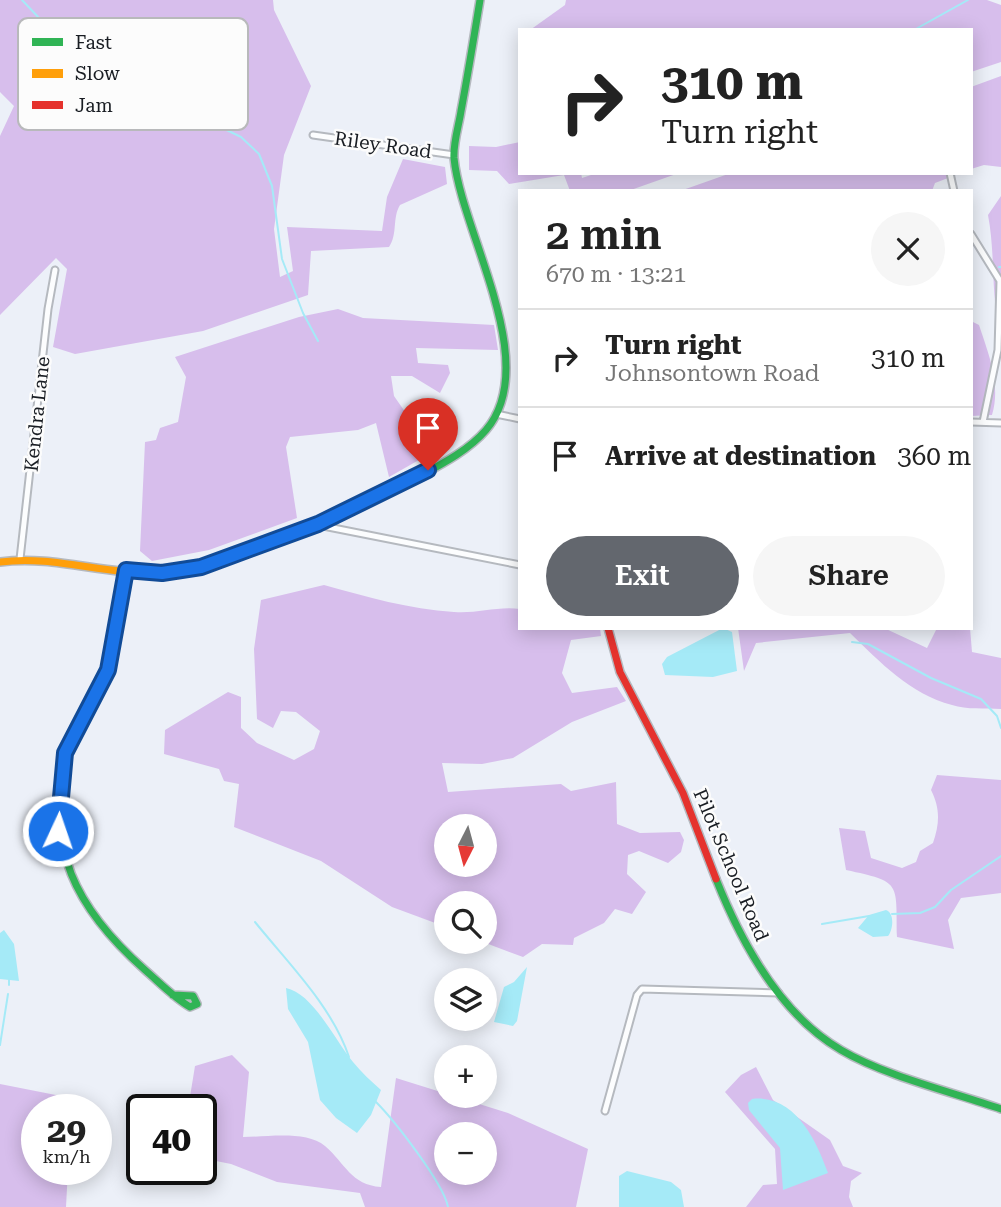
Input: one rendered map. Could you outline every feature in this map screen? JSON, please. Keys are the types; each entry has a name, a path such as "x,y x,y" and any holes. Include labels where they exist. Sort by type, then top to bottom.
{"street":[{"path":"0,562 20,559 162,573 201,567 318,524 470,446 486,430 496,414 502,392 503,341 491,287 458,180 454,155 480,0"},
{"name":"Riley Road","path":"313,135 454,155"},
{"path":"973,237 1000,281 998,350 983,422"},
{"name":"Kendra Lane","path":"20,559 47,309 55,270"},
{"path":"496,414 518,419"},
{"path":"973,422 1001,423"},
{"path":"318,524 518,565"},
{"path":"126,570 108,670 65,753 58,839 69,874 96,922 173,995"},
{"name":"Pilot School Road","path":"609,630 620,673 683,793 732,915 760,966 779,993 815,1030 839,1048 863,1061 1001,1109"},
{"path":"605,1111 637,995 642,989 779,993"}],"shaded area":[{"path":"0,0 273,0 274,10 311,86 284,155 274,229 280,277 293,271 287,227 382,231 387,197 403,159 445,167 447,184 400,205 389,247 311,251 308,295 203,331 75,354 53,347 67,269 56,258 0,315 0,136 14,106 0,92"},
{"path":"566,0 987,0 1001,5 1001,62 973,71 973,28 533,28 565,5"},
{"path":"1001,76 1001,167 984,165 973,168 973,86"},
{"path":"518,142 518,175 564,175 509,184 497,171 469,170 469,146 496,147"},
{"path":"564,175 581,175 582,178 591,175 673,175 634,189 569,189"},
{"path":"725,175 956,175 935,183 933,189 686,189"},
{"path":"1001,196 1001,336 995,306 988,215"},
{"path":"338,309 363,318 494,325 498,350 416,348 418,363 448,365 450,373 440,393 412,376 391,376 394,396 433,452 389,477 376,423 358,430 290,437 286,447 297,518 209,550 152,561 140,551 145,442 156,440 160,428 178,422 186,377 175,357 299,317"},
{"path":"973,322 979,325 993,370 995,392 992,415 973,416"},
{"path":"324,585 388,602 437,610 462,612 518,609 518,630 600,630 601,636 571,640 562,673 572,693 617,687 626,701 572,722 513,758 482,764 442,763 448,792 561,784 571,791 616,782 617,824 640,833 680,832 684,840 681,852 668,863 639,851 628,855 627,874 646,892 632,914 615,909 604,923 574,938 573,945 542,944 523,957 497,947 497,891 434,891 434,923 392,907 321,861 234,827 239,784 224,781 219,769 164,754 165,730 228,692 241,697 241,728 257,743 294,760 314,749 320,731 296,712 281,711 273,728 257,719 254,649 261,600"},
{"path":"738,630 888,630 927,648 936,630 970,630 972,652 1001,658 1001,709 958,707 923,693 896,676 850,633 756,643 744,671"},
{"path":"937,775 1001,780 1001,893 961,898 948,920 954,949 897,937 895,895 892,887 877,878 846,870 839,828 865,831 871,858 902,868 916,862 920,851 933,843 935,836 937,809 931,790"},
{"path":"232,1055 249,1072 243,1137 297,1136 317,1141 355,1178 381,1187 396,1078 434,1090 434,1108 492,1108 588,1149 576,1207 365,1207 360,1193 277,1182 217,1161 217,1094 190,1094 195,1066"},
{"path":"756,1067 773,1100 830,1140 843,1166 862,1173 851,1181 849,1197 853,1207 746,1207 763,1185 777,1184 775,1149 725,1092 741,1075"},
{"path":"0,1084 51,1094 21,1094 21,1185 67,1185 66,1207 0,1207"}],"water":[{"path":"719,630 728,630 732,632 737,671 713,677 665,675 662,664 667,657"},
{"path":"886,910 891,914 892,922 888,936 873,937 858,928 869,915"},
{"path":"4,930 14,944 19,981 0,979 0,933"},
{"path":"527,967 517,1021 513,1026 497,1023 497,1012 504,987 514,982"},
{"path":"286,988 296,992 315,1008 353,1062 381,1090 371,1115 357,1133 336,1118 320,1100 308,1042 288,1009"},
{"path":"752,1099 767,1099 792,1112 810,1134 828,1173 783,1190 780,1148 749,1110 748,1103"},
{"path":"627,1171 671,1182 681,1190 684,1207 619,1207 619,1176"}],"waterway":[{"path":"22,0 39,18"},
{"path":"918,28 968,0"},
{"path":"227,130 241,137 259,154 272,186 282,259 303,313 318,341"},
{"path":"852,642 868,644 931,678 981,699 997,716 1001,728"},
{"path":"892,914 920,913 935,907 951,890 1001,856"},
{"path":"822,924 869,916"},
{"path":"255,922 295,969 332,1020 349,1057"},
{"path":"9,980 9,985"},
{"path":"0,1045 8,994"},
{"path":"376,1102 428,1168 448,1207"}],"traffic: fast":[{"path":"416,478 462,451 486,430 501,402 506,370 503,334 494,297 460,188 454,158 480,0"},
{"path":"126,570 117,633 108,669 73,732 65,754 59,819 71,874 100,923 121,947 172,994 178,999 190,1007 197,1004 193,996 173,995"},
{"path":"716,879 738,927 765,975 819,1035 841,1050 878,1068 1001,1109"}],"traffic: slow":[{"path":"0,562 39,561 135,573 185,570 218,563 288,538 416,478"}],"traffic: jam":[{"path":"609,630 620,672 683,793 716,879"}],"route":[{"path":"58,831 65,753 69,740 108,670 126,570 162,573 201,567 318,524 428,470"}]}
